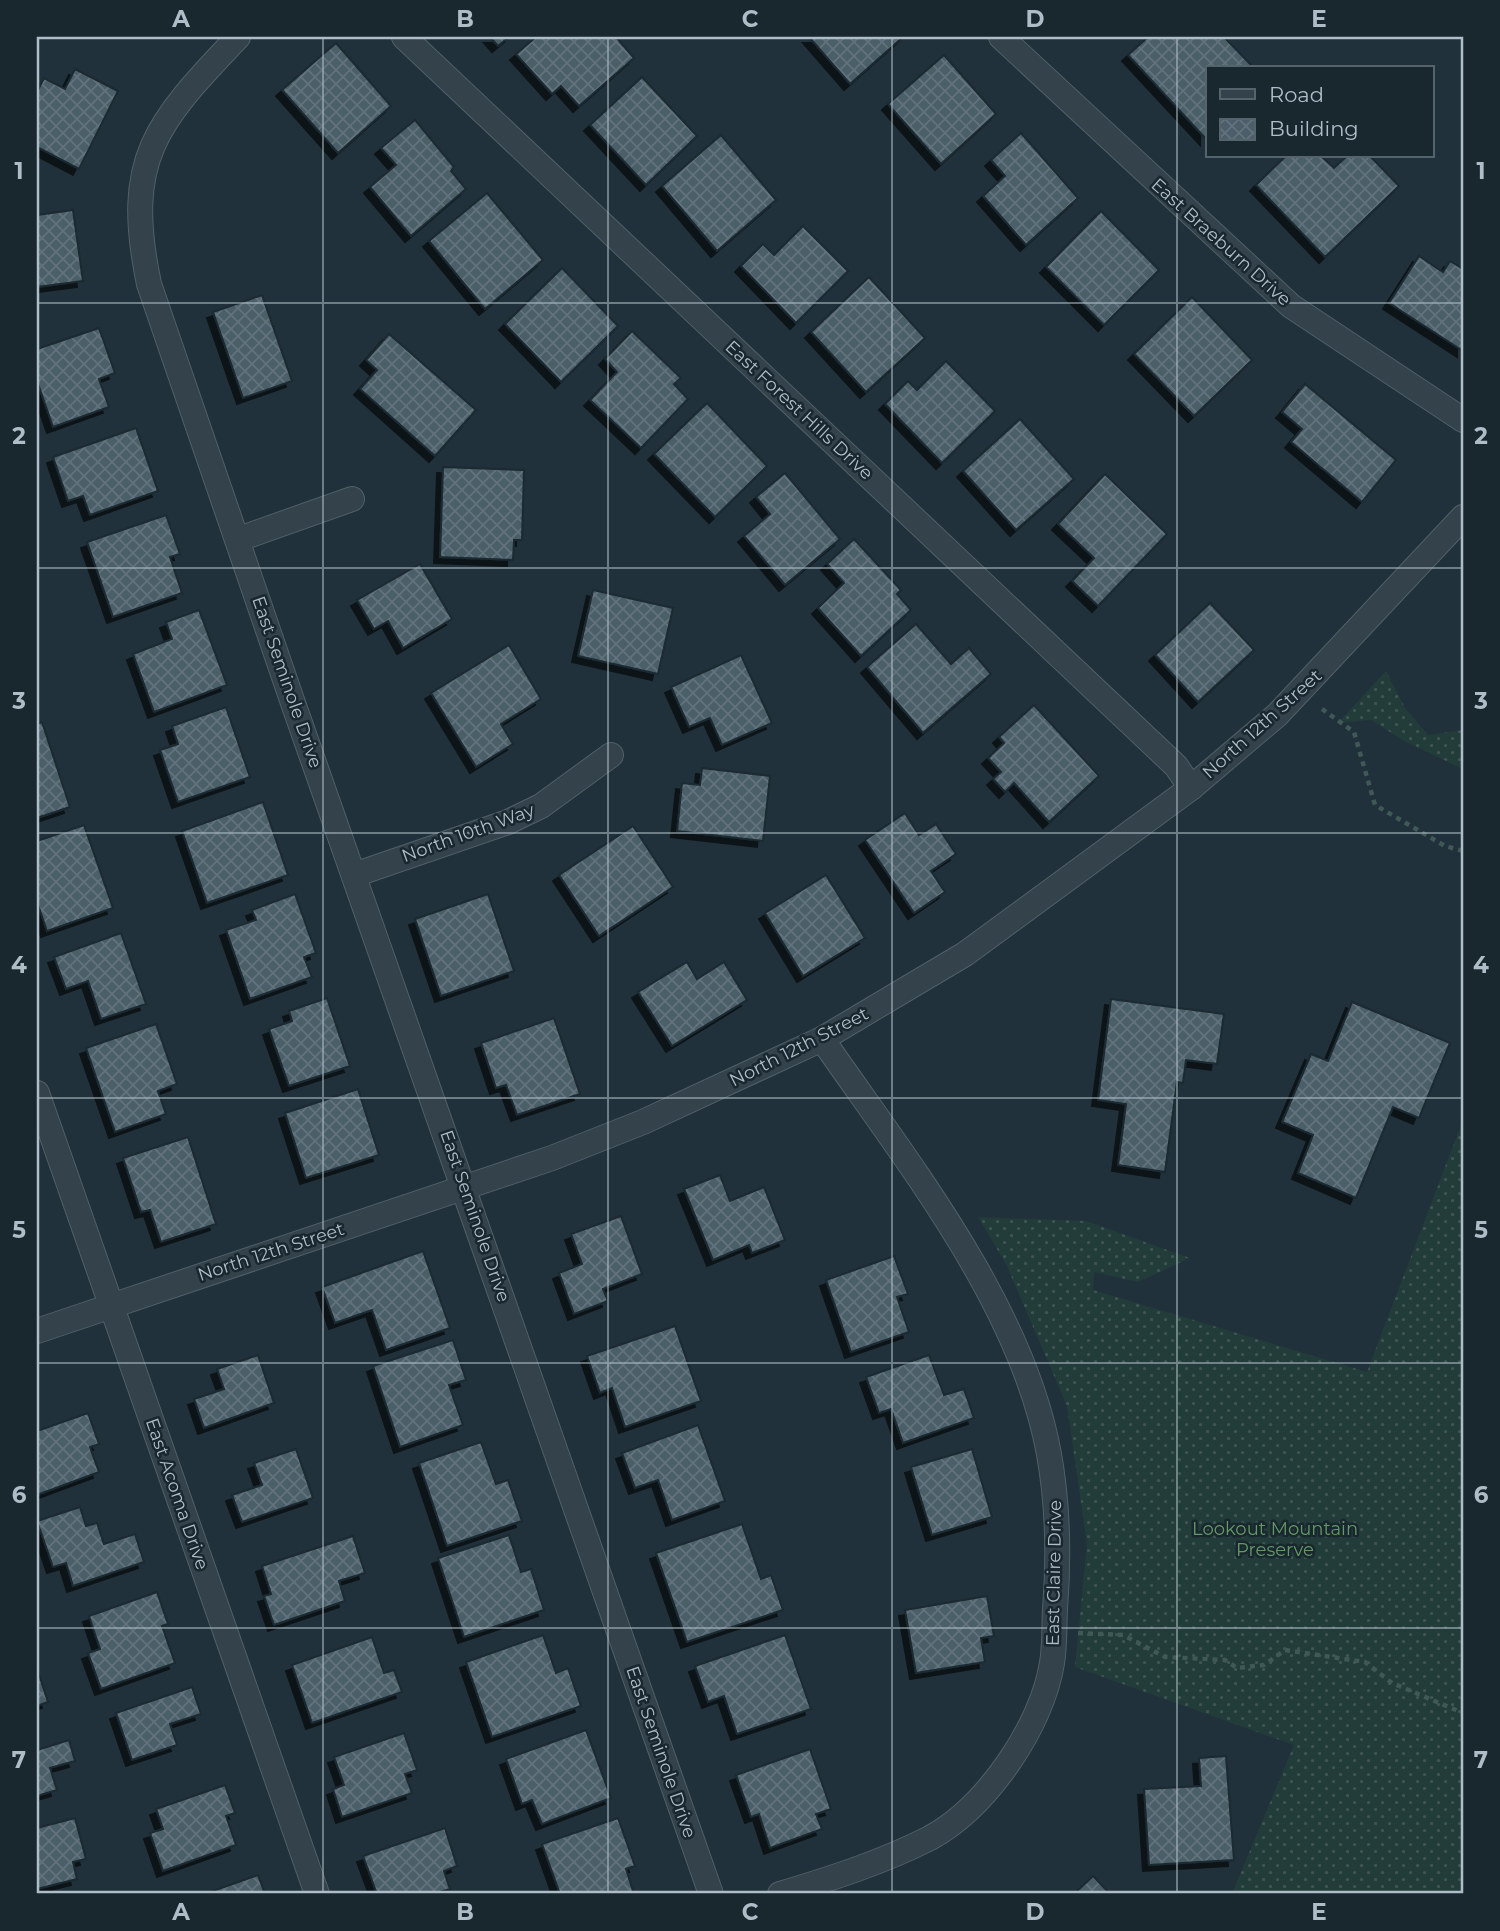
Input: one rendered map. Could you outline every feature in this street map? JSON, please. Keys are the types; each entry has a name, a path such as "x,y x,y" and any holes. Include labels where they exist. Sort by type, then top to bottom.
{"street":[{"name":"East Seminole Drive","path":"238,37 187,90 147,155 139,199 140,237 149,284 711,1894"},
{"name":"East Forest Hills Drive","path":"404,37 1175,766 1191,788"},
{"name":"East Braeburn Drive","path":"1001,37 1291,306 1463,420"},
{"path":"239,539 352,499"},
{"name":"North 12th Street","path":"37,1331 465,1188 643,1122 822,1039 965,954 1191,788 1277,715 1463,517"},
{"name":"North 10th Way","path":"354,875 508,821 541,806 611,755"},
{"name":"East Claire Drive","path":"779,1894 872,1862 932,1837 982,1796 1013,1759 1041,1705 1052,1662 1057,1587 1056,1500 1049,1451 1029,1382 999,1311 939,1209 822,1039"},
{"name":"East Acoma Drive","path":"37,1093 317,1894"}],"path":[{"path":"1322,709 1354,732 1374,805 1444,846 1463,851"},
{"path":"1053,1628 1087,1635 1124,1635 1165,1657 1225,1660 1237,1668 1264,1665 1285,1650 1365,1662 1392,1683 1463,1713"}],"green space":[{"path":"1386,671 1405,708 1428,735 1463,730 1463,769 1406,742 1371,720 1338,723"},
{"name":"Lookout Mountain Preserve","path":"1463,1120 1463,1894 1232,1894 1294,1745 1075,1667 1087,1544 1067,1406 1006,1264 978,1217 1086,1221 1190,1258 1138,1282 1094,1272 1093,1290 1367,1372"}],"building":[{"path":"490,37 509,37 498,46"},
{"path":"536,37 616,37 634,58 579,106 561,86 552,94 516,54"},
{"path":"809,37 903,37 850,84"},
{"path":"1148,37 1224,37 1252,66 1206,66 1206,139 1128,55"},
{"path":"336,43 391,106 338,153 282,90"},
{"path":"944,55 996,114 941,164 888,104"},
{"path":"75,69 118,91 79,169 37,147 37,92 44,78 65,89"},
{"path":"642,77 697,136 646,185 590,125"},
{"path":"415,120 454,167 451,171 466,189 411,236 370,187 396,165 381,148"},
{"path":"1021,133 1078,198 1026,245 983,196 1005,176 991,160"},
{"path":"721,135 776,200 717,251 662,186"},
{"path":"1284,158 1323,158 1334,168 1345,158 1372,158 1399,186 1325,257 1256,185"},
{"path":"487,193 543,260 485,309 429,241"},
{"path":"73,210 83,281 37,287 37,215"},
{"path":"1101,211 1159,270 1104,325 1046,267"},
{"path":"803,226 848,271 796,323 741,266 763,244 774,255"},
{"path":"1419,256 1443,272 1450,261 1463,269 1463,351 1389,303"},
{"path":"562,268 618,326 561,382 505,324"},
{"path":"869,277 925,338 866,392 811,332"},
{"path":"262,295 292,381 243,398 213,312"},
{"path":"1192,297 1252,360 1194,416 1134,354"},
{"path":"99,328 115,373 99,379 109,407 53,427 37,381 37,349"},
{"path":"632,331 681,378 674,384 688,399 641,448 590,400 617,372 605,359"},
{"path":"389,334 476,410 435,456 360,389 377,370 366,360"},
{"path":"946,361 995,411 942,463 885,404 908,381 917,390"},
{"path":"1305,384 1396,460 1362,502 1291,442 1302,429 1282,412"},
{"path":"707,403 767,466 715,517 654,454"},
{"path":"1020,419 1074,479 1016,530 963,471"},
{"path":"136,428 158,491 90,515 83,496 68,501 53,457"},
{"path":"443,467 524,470 522,540 514,540 513,560 440,557"},
{"path":"785,473 840,539 785,585 744,536 770,514 756,497"},
{"path":"1105,474 1167,534 1098,606 1072,581 1094,558 1058,524"},
{"path":"166,515 180,554 170,557 182,593 113,617 87,542"},
{"path":"854,539 901,590 897,594 911,610 861,656 818,608 844,583 827,564"},
{"path":"420,564 452,619 403,648 388,621 374,629 357,600"},
{"path":"593,590 673,608 658,674 578,656"},
{"path":"1210,603 1254,650 1198,702 1155,655"},
{"path":"199,610 227,685 154,712 133,654 172,639 166,622"},
{"path":"916,624 951,664 969,648 991,674 923,733 867,667"},
{"path":"509,645 541,699 501,724 513,744 476,767 431,693"},
{"path":"741,655 772,723 722,745 710,718 689,727 671,687"},
{"path":"1034,705 1099,776 1049,822 1014,783 1005,792 993,779 1001,772 988,758 1004,743 999,737"},
{"path":"226,707 250,777 178,802 160,750 178,744 172,726"},
{"path":"42,722 70,807 37,818 37,724"},
{"path":"702,768 770,776 763,841 677,831 682,783 700,785"},
{"path":"263,802 288,875 207,903 182,831"},
{"path":"905,813 919,835 936,824 956,854 931,871 945,892 914,913 865,840"},
{"path":"84,825 113,908 47,931 37,902 37,841"},
{"path":"633,826 673,887 599,936 559,875"},
{"path":"826,875 865,938 803,976 765,913"},
{"path":"295,894 316,953 304,957 312,977 250,999 226,930 256,920 252,910"},
{"path":"488,894 514,971 441,996 415,919"},
{"path":"121,933 146,1004 101,1019 88,981 66,989 54,957"},
{"path":"687,962 697,979 724,962 747,1000 672,1046 638,992"},
{"path":"327,998 350,1066 289,1086 269,1029 292,1021 289,1011"},
{"path":"1111,999 1224,1014 1217,1064 1186,1060 1183,1083 1177,1082 1165,1172 1118,1165 1126,1104 1098,1100"},
{"path":"1352,1002 1450,1043 1419,1118 1393,1107 1356,1198 1298,1173 1313,1135 1282,1122 1311,1054 1328,1061"},
{"path":"554,1018 580,1094 517,1115 506,1085 496,1088 481,1043"},
{"path":"156,1024 177,1084 158,1091 166,1114 115,1132 86,1048"},
{"path":"358,1089 379,1155 306,1178 285,1113"},
{"path":"188,1137 216,1224 161,1242 150,1210 141,1212 123,1158"},
{"path":"720,1175 730,1201 764,1187 785,1240 752,1253 749,1245 713,1260 684,1189"},
{"path":"621,1216 642,1274 603,1289 608,1301 574,1314 559,1273 582,1264 571,1234"},
{"path":"423,1251 450,1328 386,1350 372,1310 335,1323 322,1287"},
{"path":"894,1256 908,1294 897,1297 909,1332 851,1352 826,1280"},
{"path":"675,1326 701,1401 625,1427 612,1388 600,1393 587,1356"},
{"path":"453,1340 466,1380 449,1385 463,1425 400,1447 373,1366"},
{"path":"258,1355 274,1403 204,1428 194,1399 224,1389 217,1369"},
{"path":"929,1355 944,1395 964,1389 974,1418 903,1443 891,1409 879,1413 866,1377"},
{"path":"88,1413 99,1444 90,1447 99,1472 37,1495 37,1431"},
{"path":"698,1425 725,1501 672,1520 658,1480 635,1488 622,1453"},
{"path":"481,1442 496,1484 508,1480 522,1521 447,1546 419,1463"},
{"path":"296,1449 313,1498 242,1522 232,1495 262,1485 254,1463"},
{"path":"972,1449 992,1517 932,1535 911,1467"},
{"path":"80,1507 86,1526 97,1523 104,1544 135,1534 144,1562 73,1586 66,1563 53,1567 37,1521"},
{"path":"742,1524 761,1579 771,1575 783,1610 687,1642 656,1553"},
{"path":"509,1535 521,1572 531,1569 544,1610 464,1637 438,1558"},
{"path":"353,1536 365,1573 339,1581 345,1601 274,1625 264,1596 271,1594 262,1566"},
{"path":"157,1592 168,1624 162,1626 175,1663 101,1689 88,1653 100,1649 89,1616"},
{"path":"987,1596 994,1636 981,1638 985,1662 916,1673 905,1610"},
{"path":"543,1635 556,1673 568,1668 581,1706 492,1737 466,1662"},
{"path":"785,1635 811,1709 737,1734 724,1696 708,1702 695,1666"},
{"path":"372,1637 384,1673 394,1670 402,1692 312,1723 292,1665"},
{"path":"37,1668 48,1702 37,1706"},
{"path":"192,1687 201,1714 170,1724 177,1745 132,1760 116,1713"},
{"path":"586,1730 611,1798 542,1824 532,1800 522,1804 506,1759"},
{"path":"404,1733 417,1770 405,1774 412,1793 342,1817 333,1789 344,1785 334,1757"},
{"path":"69,1740 75,1761 50,1768 57,1790 37,1796 37,1750"},
{"path":"810,1749 831,1809 816,1814 822,1829 770,1848 759,1814 751,1817 736,1775"},
{"path":"1226,1756 1234,1860 1149,1865 1144,1789 1201,1786 1199,1758"},
{"path":"225,1785 235,1813 226,1816 236,1845 163,1871 150,1833 163,1829 156,1809"},
{"path":"75,1818 86,1859 73,1862 77,1879 37,1889 37,1828"},
{"path":"618,1818 635,1866 626,1869 634,1894 560,1894 542,1844"},
{"path":"445,1828 457,1866 444,1871 450,1889 433,1894 377,1894 363,1856"},
{"path":"258,1875 265,1894 207,1894 207,1893"},
{"path":"1093,1876 1110,1894 1074,1894"}]}
